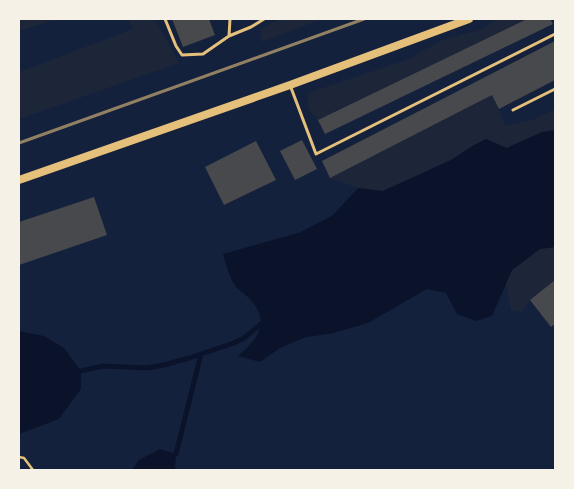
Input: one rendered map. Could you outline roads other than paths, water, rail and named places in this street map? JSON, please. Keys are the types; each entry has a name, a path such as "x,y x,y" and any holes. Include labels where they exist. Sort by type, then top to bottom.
{"main road":[{"path":"19,180 290,86 469,19"}],"lane":[{"path":"165,19 176,46 182,55 203,54 229,36 252,27 264,19"},
{"path":"229,36 230,19"},
{"path":"290,86 316,154 555,34"},
{"path":"513,110 555,89"}],"waterway":[{"path":"81,371 103,366 147,368 164,365 234,343 244,338 261,324"},
{"path":"176,454 201,354"}],"railway":[{"path":"19,143 364,19"}]}
